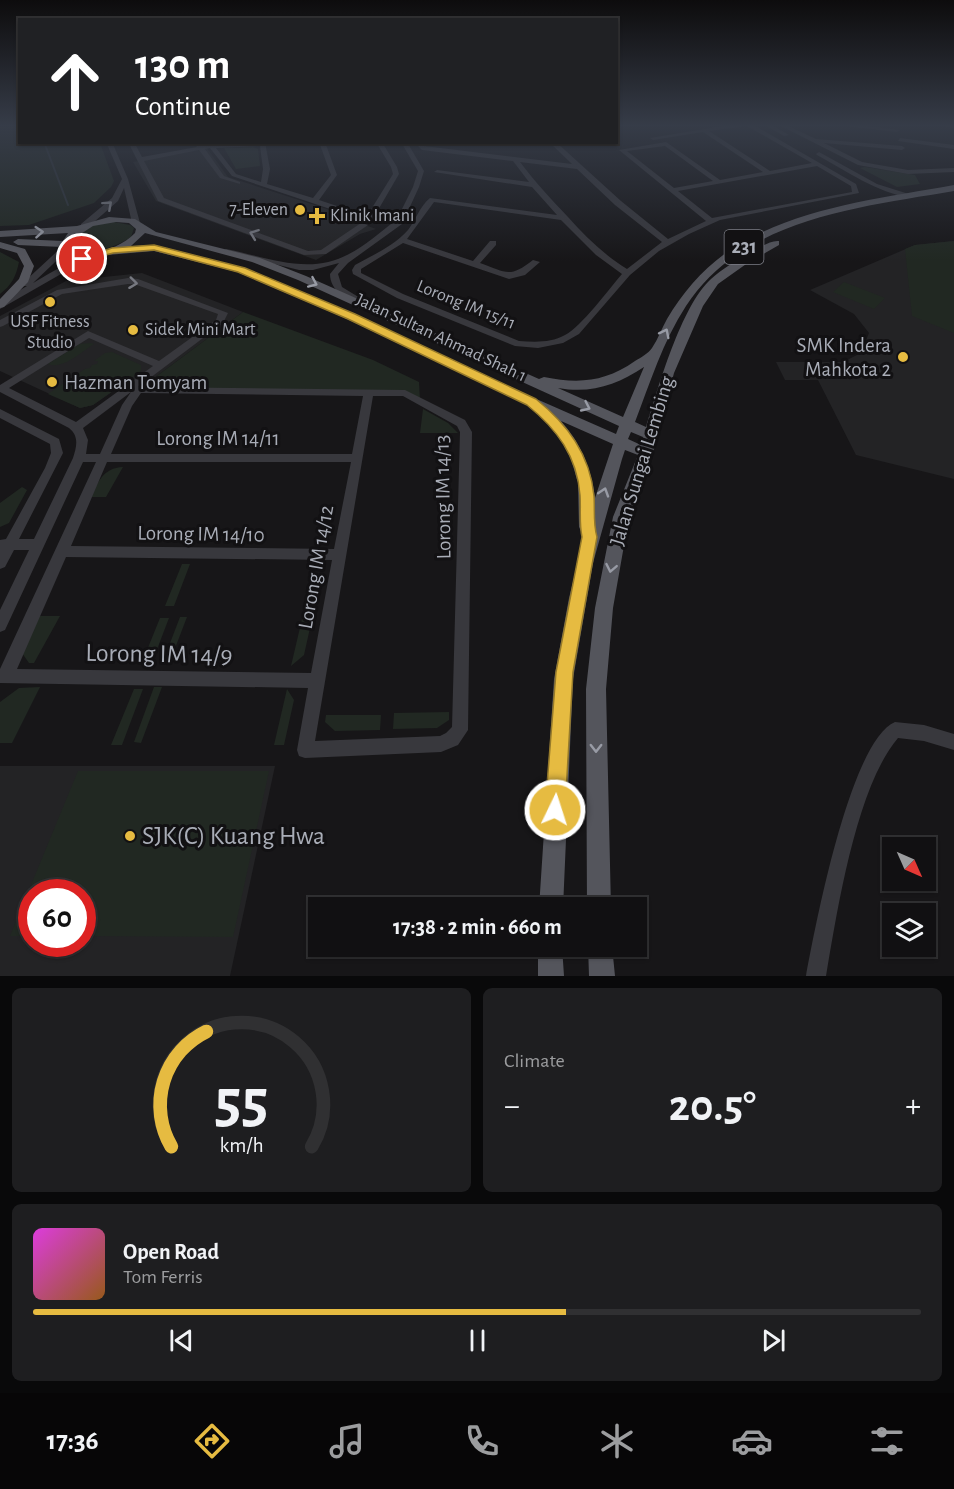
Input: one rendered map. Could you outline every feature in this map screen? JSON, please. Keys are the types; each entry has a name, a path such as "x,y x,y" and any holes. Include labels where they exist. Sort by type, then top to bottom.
{"main road":[{"name":"Jalan Sungai Lembing","path":"552,897 564,672 589,537 623,433 666,330 696,283 722,261 748,245 807,219 879,201 954,188"},
{"name":"Jalan Sungai Lembing","path":"599,897 596,689 604,608 621,517 648,444 678,345 697,306 714,282 764,248 827,222 954,196"},
{"path":"0,234 81,228 116,219 137,224 141,231 134,240 109,251"},
{"name":"Jalan Sultan Ahmad Shah 1","path":"137,224 153,234 268,265 374,310 496,365 648,444"},
{"path":"67,246 68,238 81,228"},
{"path":"0,244 21,251 29,266 24,280 0,305"},
{"name":"Jalan Sultan Ahmad Shah 1","path":"0,244 67,246 78,253 154,248 241,270 351,317 531,402 623,433"},
{"path":"496,365 542,380 584,387 607,383 627,375 656,351"},
{"path":"531,402 549,416 564,433 576,453 584,474 587,497 586,522 589,537"},
{"path":"550,957 551,976"},
{"path":"601,957 602,976"}],"street":[{"path":"120,170 137,224"},
{"path":"145,170 161,199 306,253 323,252 366,222 396,174 395,170"},
{"path":"216,170 222,177 366,222 401,219"},
{"path":"229,170 232,173 366,222"},
{"path":"263,184 266,180 266,170"},
{"path":"314,202 334,175 332,170"},
{"path":"219,250 306,269 327,266 359,250 392,229 401,219 421,173 420,170"},
{"path":"523,170 565,218 613,266 627,273"},
{"path":"582,170 618,203 667,242"},
{"path":"647,170 711,221"},
{"path":"702,170 719,182"},
{"path":"764,170 769,173"},
{"path":"673,190 788,170"},
{"name":"Lorong IM 15/11","path":"402,240 358,267 357,274 400,296 518,344 560,342 576,332 627,273 667,242 711,221 856,193 854,185 828,170"},
{"path":"851,170 877,186 897,194 912,195"},
{"path":"891,170 908,172 954,170"},
{"path":"437,172 536,185"},
{"path":"81,228 115,199 124,179"},
{"path":"877,186 886,195 879,201"},
{"path":"536,262 522,273 509,276 402,240 420,219 429,202 436,199 565,218"},
{"path":"474,264 493,243"},
{"path":"11,299 67,246"},
{"path":"359,250 337,268 334,283 340,290 374,310"},
{"path":"0,305 72,264 109,251"},
{"path":"0,324 60,292 132,281 220,311 223,316 220,321 159,365 134,389 77,427"},
{"path":"1,388 88,334 159,365"},
{"path":"0,625 79,458 83,444 77,427 1,388"},
{"path":"3,676 134,389"},
{"name":"Lorong IM 14/13","path":"134,389 405,393 461,423 466,432 460,730 452,739 441,744 305,750"},
{"name":"Lorong IM 14/12","path":"305,750 369,392"},
{"path":"0,413 55,442 57,453 51,468 5,545 0,563"},
{"name":"Lorong IM 14/11","path":"79,458 357,458"},
{"path":"5,545 37,544"},
{"name":"Lorong IM 14/10","path":"62,551 340,555"},
{"name":"Lorong IM 14/9","path":"3,676 317,681"},
{"path":"816,976 837,873 854,812 882,744 895,730 924,733 954,742"}],"shaded area":[{"path":"0,170 110,170 114,181 111,187 94,203 29,225 0,226"},
{"path":"137,170 223,170 228,177 367,222 365,225 376,229 360,234 316,260 156,201"},
{"path":"863,170 881,170 915,175 920,184 897,187"},
{"path":"114,222 134,228 131,237 103,249 88,250 74,246 73,238 94,225"},
{"name":"SMK Indera Mahkota 2","path":"954,241 954,479 856,455 818,380 785,380 776,362 843,362 861,353 869,333 854,314 810,290 915,245"},
{"path":"954,241 954,333 912,316 905,249 915,245"},
{"path":"0,252 19,262 13,280 0,294"},
{"path":"142,273 243,312 138,390 122,385 93,405 80,408 0,371 0,316 66,281"},
{"path":"844,282 885,298 874,309 833,292"},
{"path":"243,312 373,360 419,382 420,400 405,393 138,390"},
{"path":"79,344 94,344 60,365 48,364"},
{"path":"112,352 141,365 141,371 93,405 80,408 48,394 85,369 97,364 98,361 94,361 105,353"},
{"path":"423,409 448,423 458,433 420,433"},
{"path":"123,467 106,497 91,497 106,473"},
{"path":"22,487 27,490 9,523 0,527 0,503"},
{"path":"182,564 190,564 174,606 165,606"},
{"path":"38,616 60,616 34,663 29,663 22,653"},
{"path":"180,617 187,617 169,664 162,664"},
{"path":"160,618 169,618 151,665 141,665"},
{"path":"302,619 312,619 304,655 291,666"},
{"path":"40,687 12,743 0,743 0,702 19,688"},
{"path":"154,687 162,687 141,743 134,742"},
{"path":"134,689 143,689 122,745 111,745"},
{"path":"287,689 294,700 284,745 274,745"},
{"path":"449,712 449,720 437,728 393,729 394,713"},
{"path":"326,715 381,715 380,730 335,731 325,722"},
{"name":"SJK(C) Kuang Hwa","path":"0,766 275,766 230,976 0,976"},
{"path":"78,771 269,771 233,937 96,936 96,879 33,879"},
{"path":"18,917 18,936 10,936"}],"waterway":[{"path":"54,170 68,205"}],"place":[{"name":"7-Eleven","path":"300,210"},
{"name":"Klinik Imani","path":"317,216"},
{"name":"USF Fitness Studio","path":"50,302"},
{"name":"Sidek Mini Mart","path":"133,330"},
{"name":"SMK Indera Mahkota 2","path":"903,357"},
{"name":"Hazman Tomyam","path":"52,382"},
{"name":"SJK(C) Kuang Hwa","path":"130,836"}],"route":[{"path":"82,259 112,250 154,248 170,250 241,270 351,317 531,402 549,416 564,433 576,453 584,474 587,497 586,522 589,537 564,672 555,810"}]}
